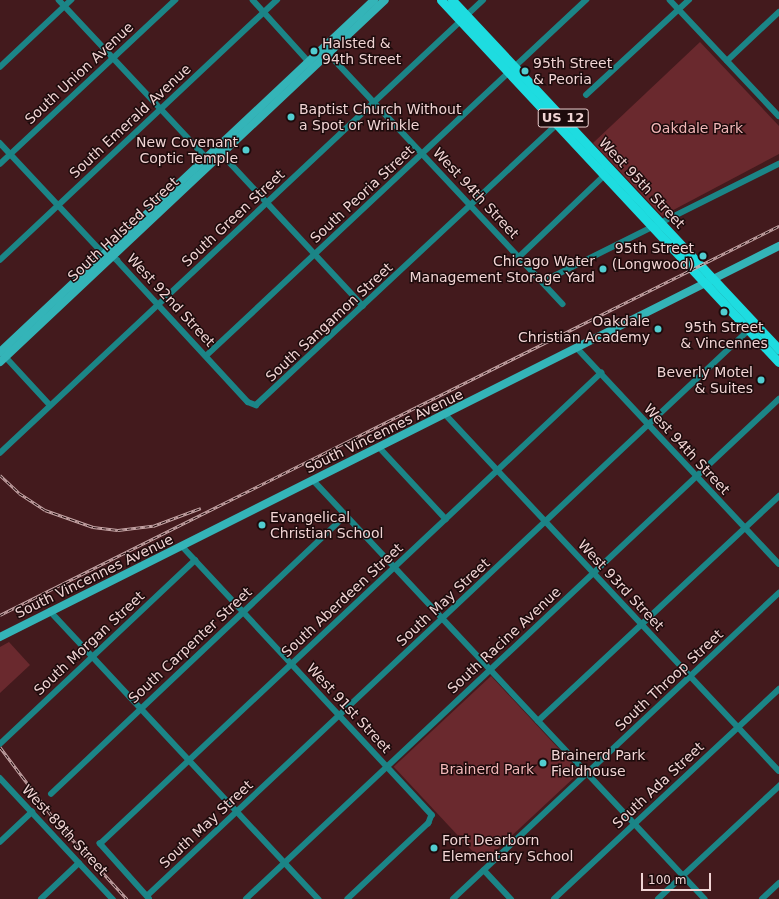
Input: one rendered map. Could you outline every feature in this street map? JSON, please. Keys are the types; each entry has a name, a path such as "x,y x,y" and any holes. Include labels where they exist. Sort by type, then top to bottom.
{"main road":[{"name":"South Halsted Street","path":"1,354 311,64 320,51 374,0"},
{"name":"South Halsted Street","path":"311,64 329,53 385,0"},
{"name":"West 95th Street","path":"441,0 463,18 512,70 752,328 779,362"},
{"name":"West 95th Street","path":"452,0 463,18"},
{"name":"West 95th Street","path":"512,70 556,124 608,173"},
{"name":"South Vincennes Avenue","path":"0,637 710,283 779,246"},
{"name":"West 95th Street","path":"752,328 779,350"}],"street":[{"path":"59,0 209,160"},
{"path":"0,67 71,0"},
{"name":"South Union Avenue","path":"0,164 175,0"},
{"path":"253,0 311,64"},
{"name":"South Emerald Avenue","path":"0,260 277,0"},
{"name":"South Green Street","path":"0,453 483,0"},
{"name":"South Peoria Street","path":"206,356 586,0"},
{"path":"670,0 727,61 778,112"},
{"path":"586,95 689,0"},
{"path":"727,61 779,12"},
{"path":"320,51 329,53"},
{"name":"West 94th Street","path":"329,53 563,304"},
{"name":"South Sangamon Street","path":"256,405 556,124"},
{"name":"West 92nd Street","path":"0,143 58,205 158,304 248,402 256,405"},
{"path":"219,151 363,306"},
{"path":"542,282 779,164"},
{"path":"519,257 608,173"},
{"name":"South May Street","path":"148,898 442,618 752,328"},
{"name":"West 94th Street","path":"578,349 779,564"},
{"path":"1,354 50,405"},
{"name":"South Aberdeen Street","path":"100,844 601,373"},
{"name":"South Racine Avenue","path":"246,899 779,399"},
{"name":"West 93rd Street","path":"446,415 779,771"},
{"path":"380,448 446,519"},
{"path":"314,481 705,899"},
{"path":"538,721 779,496"},
{"name":"South Carpenter Street","path":"51,794 346,515"},
{"name":"West 91st Street","path":"183,546 432,815 429,823 348,899"},
{"name":"South Morgan Street","path":"0,744 195,560"},
{"name":"South Throop Street","path":"453,899 779,593"},
{"path":"50,611 318,899"},
{"name":"South Ada Street","path":"554,899 779,689"},
{"name":"West 89th Street","path":"0,778 113,899"},
{"path":"658,899 779,786"},
{"path":"0,842 32,812"},
{"name":"West 89th Street","path":"100,844 148,898"},
{"path":"41,899 79,863"},
{"path":"484,870 511,899"},
{"path":"762,899 779,883"}],"green space":[{"name":"Oakdale Park","path":"700,42 779,126 779,154 662,216 593,143"},
{"path":"9,642 30,665 0,693 0,647"},
{"name":"Brainerd Park","path":"491,676 580,772 483,863 394,767"}],"railway":[{"path":"0,615 779,226"},
{"path":"0,475 19,493 45,510 93,527 118,530 153,526 201,508"},
{"path":"0,747 58,824 127,899"}],"place":[{"name":"Halsted & 94th Street","path":"314,51"},
{"name":"95th Street & Peoria","path":"525,71"},
{"name":"Baptist Church Without a Spot or Wrinkle","path":"291,117"},
{"name":"New Covenant Coptic Temple","path":"246,150"},
{"name":"95th Street (Longwood)","path":"703,256"},
{"name":"Chicago Water Management Storage Yard","path":"603,269"},
{"name":"95th Street & Vincennes","path":"724,312"},
{"name":"Oakdale Christian Academy","path":"658,329"},
{"name":"Beverly Motel & Suites","path":"761,380"},
{"name":"Evangelical Christian School","path":"262,525"},
{"name":"Brainerd Park Fieldhouse","path":"543,763"},
{"name":"Fort Dearborn Elementary School","path":"434,848"}]}
